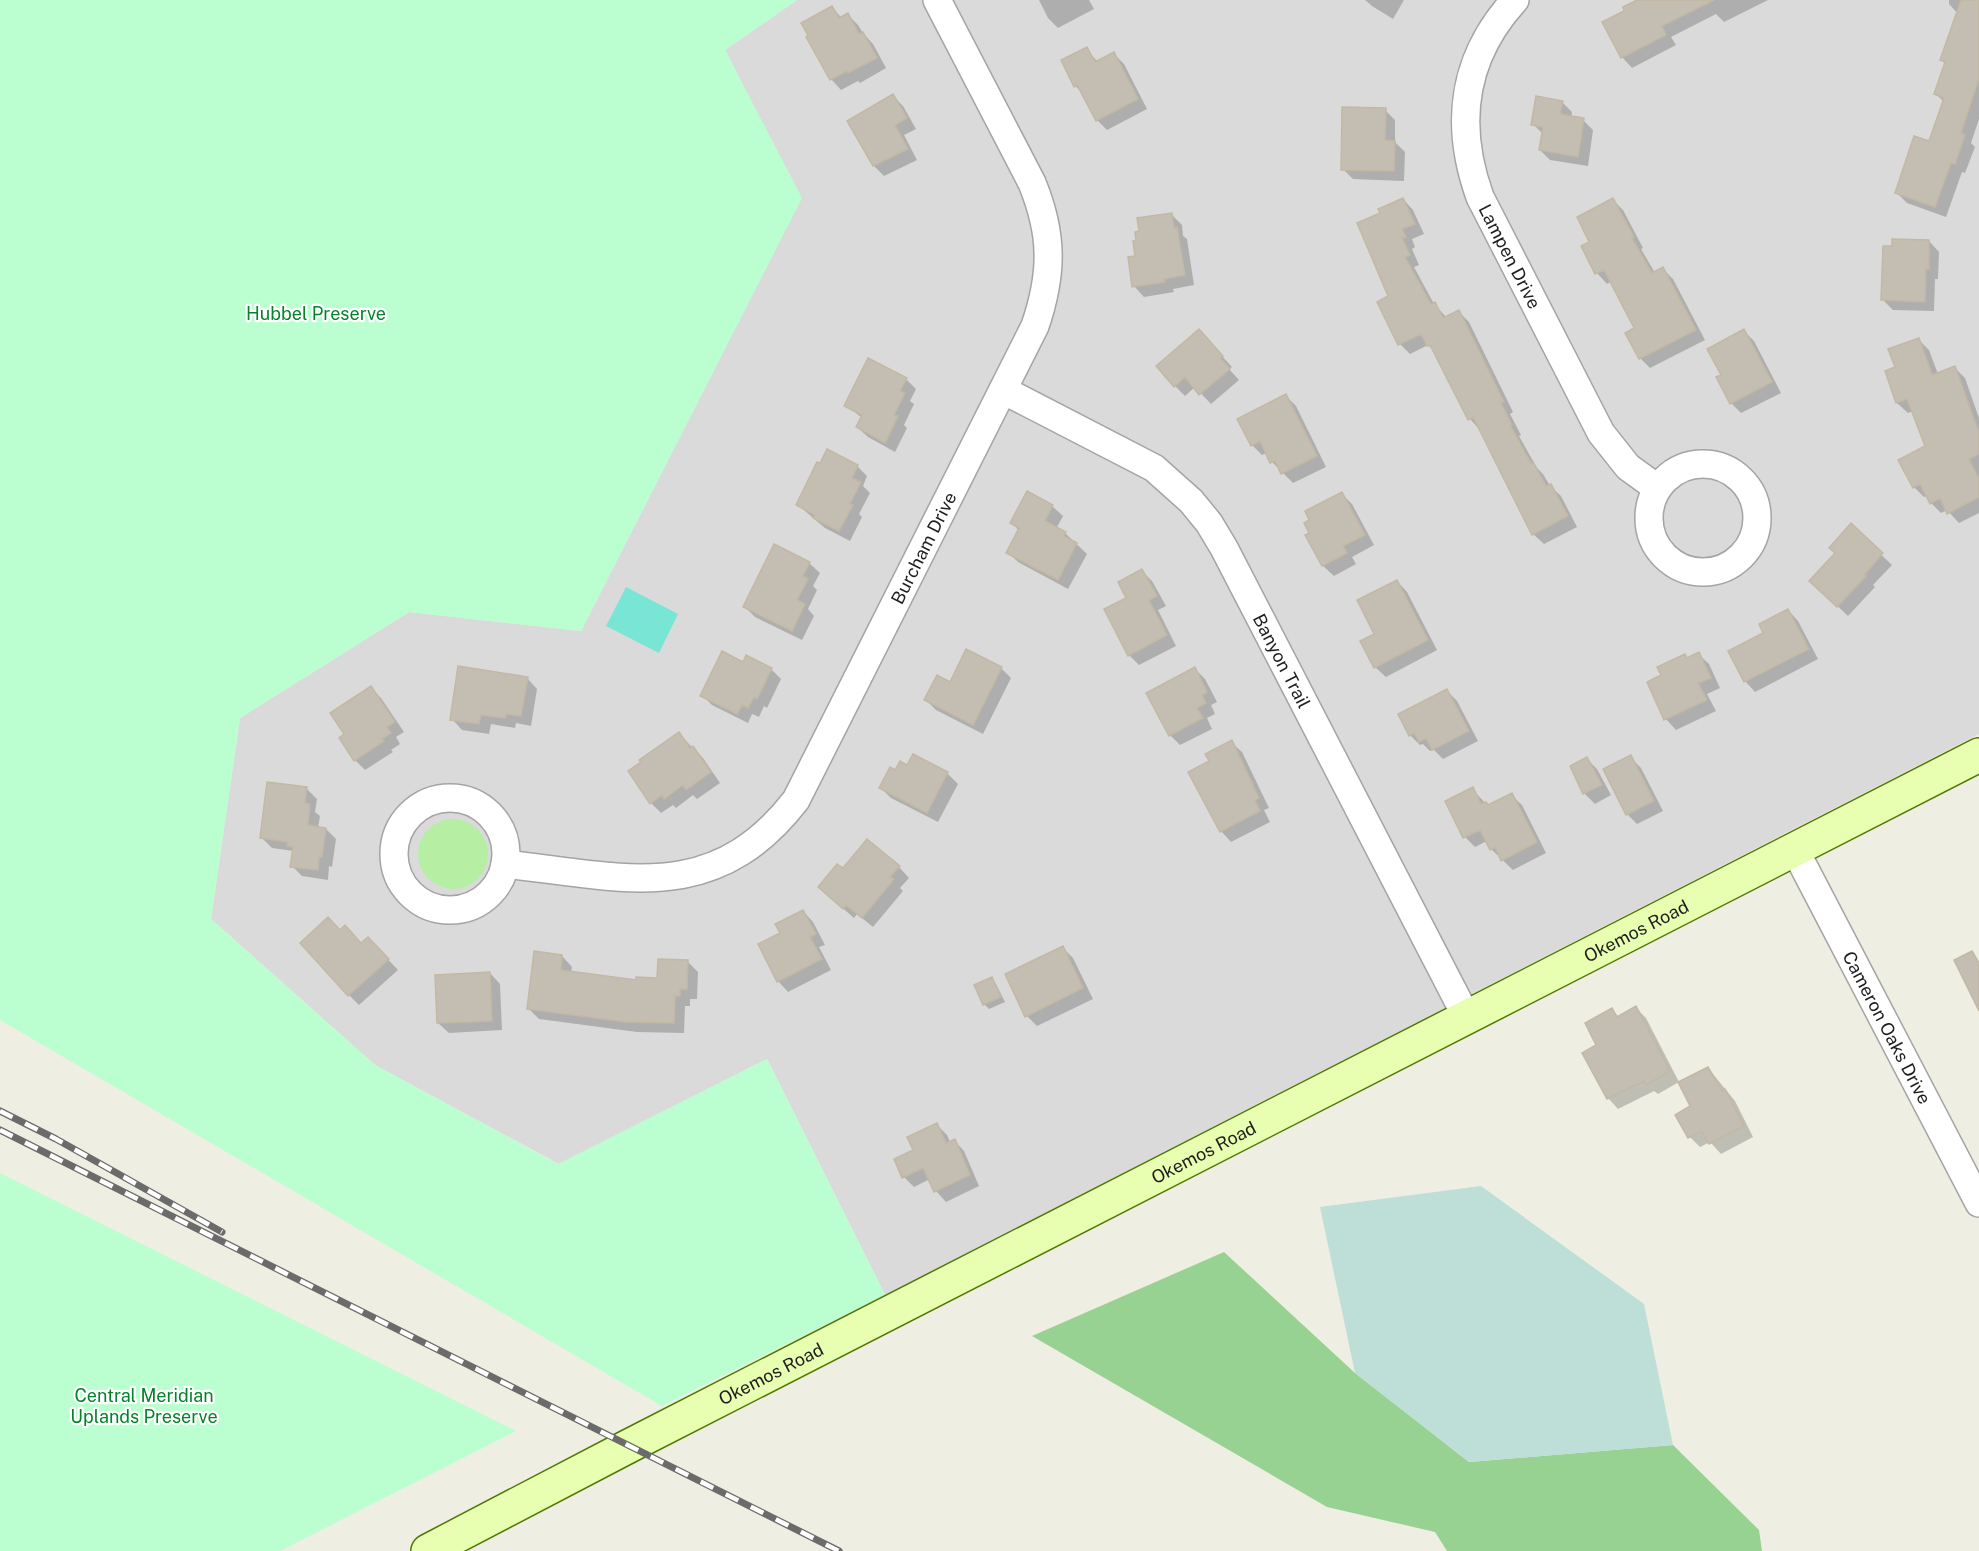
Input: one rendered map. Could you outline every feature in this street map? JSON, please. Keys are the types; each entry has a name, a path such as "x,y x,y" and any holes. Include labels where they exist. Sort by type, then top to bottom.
{"street":[{"name":"Burcham Drive","path":"506,864 646,879 671,877 697,872 743,852 781,819 796,800 1035,326 1048,276 1047,227 1041,204 937,0"},
{"name":"Lampen Drive","path":"1515,0 1491,30 1473,71 1464,121 1471,172 1480,197 1601,433 1628,466 1658,488"},
{"name":"Banyon Trail","path":"1003,390 1154,468 1191,501 1209,523 1230,558 1467,1018"},
{"name":"Okemos Road","path":"428,1551 1979,755"},
{"path":"460,798 487,811 496,822 503,835 506,864 493,891 482,900 462,909 440,909 426,905 404,886 397,873 394,858 395,844 407,817 418,808 431,801 460,798"},
{"name":"Cameron Oaks Drive","path":"1794,850 1979,1203"}],"shaded area":[{"path":"797,0 1979,0 1979,734 885,1295 767,1059 559,1164 375,1065 211,919 240,718 409,612 581,631 801,199 725,50"},
{"path":"626,587 678,614 659,653 606,626"},
{"path":"1481,1186 1644,1304 1673,1445 1469,1462 1355,1373 1320,1207"}],"green space":[{"name":"Hubbel Preserve","path":"0,0 797,0 725,50 802,198 581,631 409,612 240,718 211,919 375,1065 558,1164 767,1059 885,1295 662,1406 0,1020"},
{"path":"453,819 472,825 482,835 488,854 482,873 472,883 453,889 434,883 424,873 418,854 424,835 434,825"},
{"name":"Central Meridian Uplands Preserve","path":"0,1173 516,1431 280,1551 0,1551"},
{"path":"1224,1252 1355,1373 1469,1462 1673,1445 1759,1530 1762,1551 1447,1551 1435,1532 1327,1507 1032,1336"}],"building":[{"path":"1637,0 1714,0 1662,26 1666,35 1621,58 1602,22 1624,11 1623,7"},
{"path":"1961,0 1979,0 1979,78 1961,133 1965,135 1955,164 1951,163 1935,207 1895,193 1914,136 1929,141 1944,98 1934,94 1945,62 1940,60"},
{"path":"832,6 839,18 848,13 859,34 863,32 877,58 830,80 806,37 808,35 801,23"},
{"path":"1087,47 1095,62 1114,52 1138,99 1096,121 1077,85 1074,87 1061,60"},
{"path":"893,94 907,118 895,125 908,149 873,166 847,121"},
{"path":"1536,96 1563,101 1560,114 1584,118 1578,157 1539,150 1543,127 1531,125"},
{"path":"1342,107 1386,108 1385,140 1395,141 1394,171 1341,170"},
{"path":"1403,198 1415,224 1402,229 1406,237 1402,238 1410,255 1405,257 1431,304 1435,302 1443,318 1459,310 1504,402 1501,403 1512,425 1510,425 1546,486 1551,484 1568,516 1532,535 1473,417 1468,420 1430,345 1427,346 1421,334 1398,345 1377,302 1388,296 1357,223 1380,213 1378,209"},
{"path":"1613,198 1652,273 1663,267 1696,330 1639,359 1625,333 1634,328 1604,270 1595,274 1581,246 1589,242 1577,217"},
{"path":"1172,213 1174,228 1177,227 1185,275 1164,279 1165,282 1132,287 1128,257 1135,256 1133,241 1136,241 1135,232 1139,231 1137,218"},
{"path":"1892,239 1929,240 1929,269 1926,269 1925,302 1881,300 1883,246 1892,246"},
{"path":"1199,329 1223,356 1220,358 1230,369 1199,395 1185,377 1174,387 1156,366"},
{"path":"1744,329 1772,382 1730,404 1716,377 1721,375 1707,349"},
{"path":"1919,338 1932,375 1955,366 1979,433 1979,454 1969,459 1979,479 1979,497 1947,514 1940,498 1930,504 1920,484 1913,488 1898,460 1925,446 1907,399 1896,403 1885,371 1895,367 1888,349"},
{"path":"868,358 907,378 900,391 905,393 894,415 898,416 885,443 856,427 862,415 844,406"},
{"path":"1286,394 1317,456 1281,474 1275,461 1270,463 1260,441 1251,446 1237,419"},
{"path":"827,449 858,465 852,478 861,482 850,504 853,505 839,531 813,518 815,515 796,505 817,462 820,463"},
{"path":"1027,491 1053,505 1045,521 1066,532 1064,536 1077,543 1058,580 1006,553 1019,528 1010,523"},
{"path":"1342,492 1365,535 1343,546 1347,553 1322,566 1305,535 1309,533 1304,523 1309,520 1305,511"},
{"path":"1851,523 1883,553 1864,575 1866,576 1837,607 1809,581 1835,553 1829,548"},
{"path":"774,544 810,562 803,576 808,579 797,600 805,604 792,631 743,607"},
{"path":"1142,569 1157,596 1149,600 1167,635 1128,656 1104,609 1126,598 1118,582"},
{"path":"1397,580 1428,640 1374,668 1360,641 1374,634 1357,600"},
{"path":"1788,609 1809,649 1744,682 1728,651 1763,633 1759,624"},
{"path":"966,649 1002,667 973,725 924,700 937,675 950,682"},
{"path":"722,651 743,662 746,655 772,668 757,699 754,697 748,708 742,705 737,714 700,696"},
{"path":"1699,652 1711,678 1698,683 1707,700 1664,720 1647,682 1661,675 1657,667 1685,654 1687,658"},
{"path":"458,666 528,677 521,716 506,714 505,718 481,715 479,724 450,720"},
{"path":"1195,667 1207,692 1202,695 1206,703 1197,708 1203,718 1169,736 1146,693"},
{"path":"371,686 395,722 387,727 391,733 382,739 384,741 354,761 339,738 344,734 330,713"},
{"path":"1447,689 1469,731 1432,750 1426,738 1419,742 1414,733 1409,736 1398,714"},
{"path":"679,732 690,748 693,746 711,772 686,790 683,785 664,799 662,795 650,804 628,771 641,762 639,760"},
{"path":"1232,740 1259,798 1255,800 1260,811 1220,832 1188,772 1209,761 1205,754"},
{"path":"913,754 948,772 927,813 879,788 890,767 895,770 900,761 907,765"},
{"path":"1631,755 1654,801 1626,815 1603,769"},
{"path":"1587,757 1602,785 1583,794 1570,766"},
{"path":"267,782 307,787 305,803 310,804 308,825 326,828 318,870 290,867 293,847 287,846 288,842 260,838"},
{"path":"1473,787 1481,804 1486,802 1488,805 1512,793 1537,842 1501,861 1495,847 1490,850 1480,830 1463,838 1445,801"},
{"path":"867,839 900,866 890,877 894,879 862,918 846,905 843,909 818,887 837,864 843,868"},
{"path":"803,910 816,934 810,937 822,959 777,982 758,944 780,933 775,924"},
{"path":"328,917 340,930 345,925 361,943 368,937 389,959 348,996 300,943"},
{"path":"1063,946 1083,988 1025,1017 1005,974"},
{"path":"534,951 562,955 561,970 636,980 636,977 657,978 658,959 688,960 687,989 680,989 680,996 675,996 674,1023 626,1022 527,1009"},
{"path":"1972,951 1979,963 1979,1011 1954,960"},
{"path":"490,972 492,1021 437,1023 435,975"},
{"path":"992,977 1001,997 983,1005 974,985"},
{"path":"1636,1006 1670,1071 1646,1085 1644,1081 1607,1099 1582,1053 1596,1045 1585,1023 1612,1008 1617,1017"},
{"path":"1708,1067 1722,1091 1725,1089 1744,1126 1709,1144 1702,1131 1688,1138 1675,1115 1690,1106 1678,1082"},
{"path":"937,1123 946,1143 955,1139 970,1175 934,1192 923,1168 902,1178 894,1159 913,1150 907,1137"}],"railway":[{"path":"0,1111 56,1139 222,1232"},
{"path":"0,1130 839,1551"}]}
